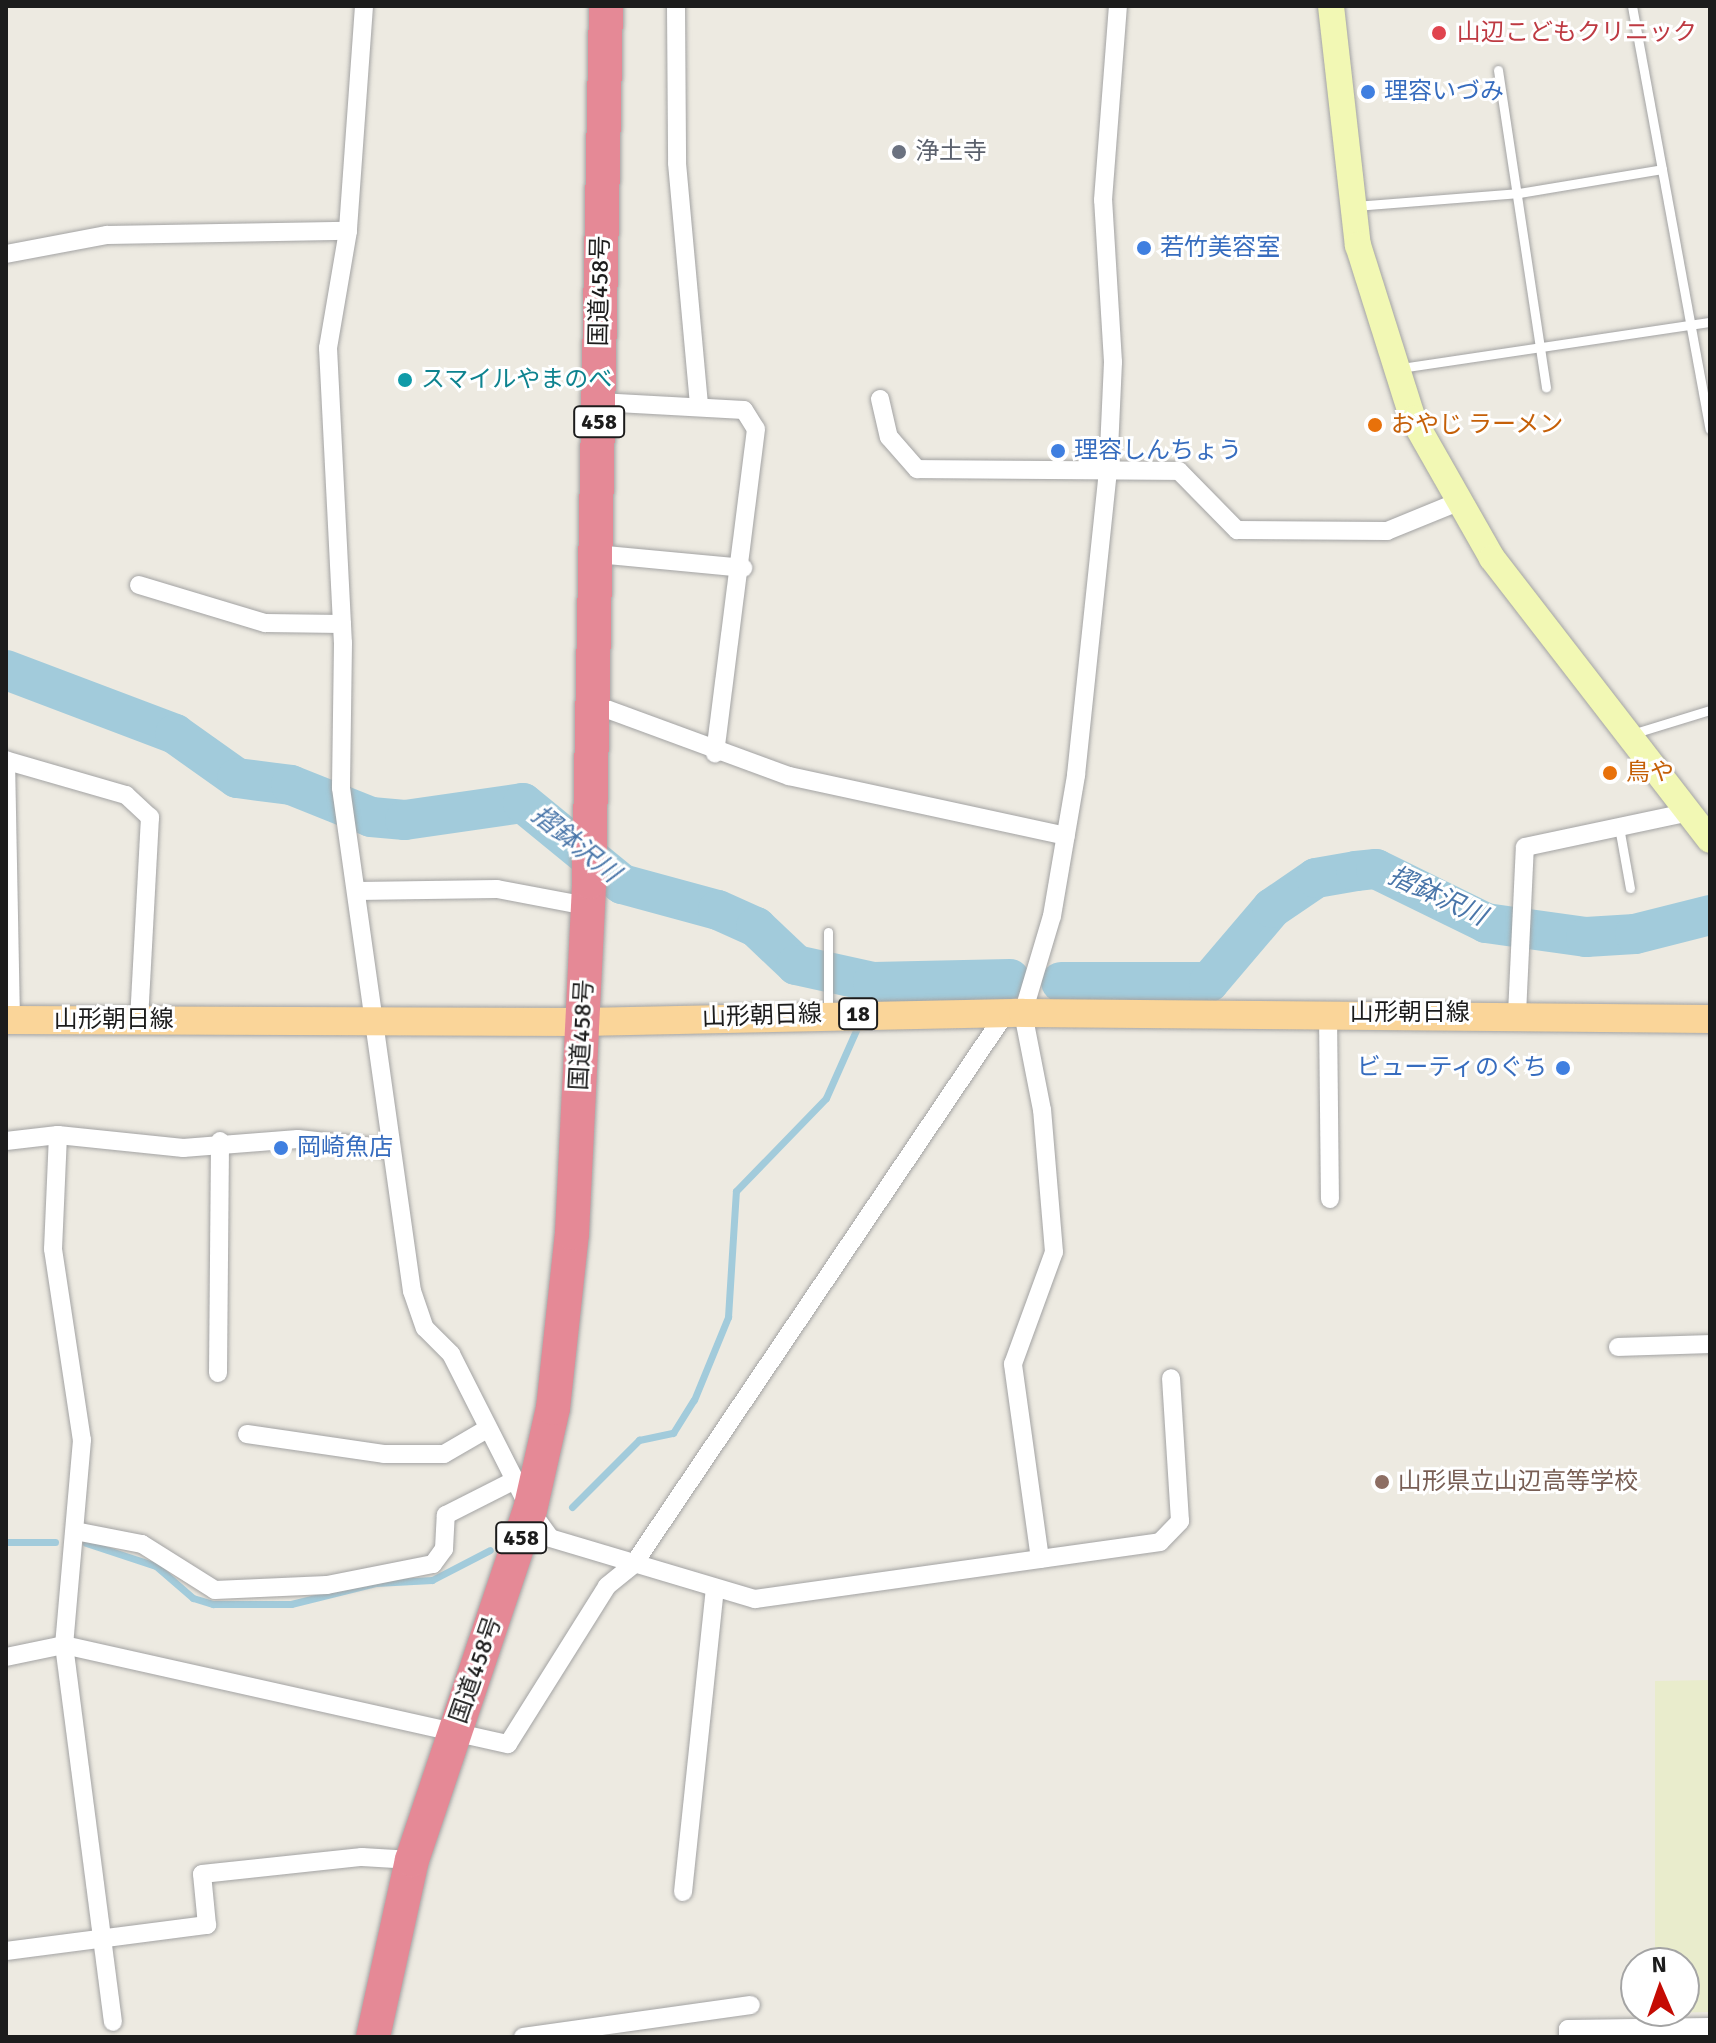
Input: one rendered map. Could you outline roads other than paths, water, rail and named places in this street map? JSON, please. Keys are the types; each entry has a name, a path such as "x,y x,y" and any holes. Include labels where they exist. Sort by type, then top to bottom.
{"highway":[{"name":"国道458号","path":"373,2037 412,1860 530,1510 553,1408 583,1022 591,839 606,6"}],"main road":[{"name":"山形朝日線","path":"9,1020 583,1022 828,1013 1517,1014 1710,1019"}],"street":[{"path":"364,6 348,231 328,348 342,624 341,788 390,1149 416,1303 530,1510 550,1538 755,1599 1160,1542 1180,1521 1171,1378"},
{"path":"676,6 677,163 699,405"},
{"path":"6,1657 64,1645 456,1728 508,1744 607,1586 633,1565 1014,1013 1066,836 1108,472 1113,362 1103,200 1118,6"},
{"path":"1331,6 1351,207 1394,369 1458,502 1710,840"},
{"path":"6,254 120,234 348,231"},
{"path":"880,399 889,437 917,469 1179,471 1237,530 1387,531 1458,502"},
{"path":"599,402 699,405 744,410 756,429 743,568 715,753"},
{"path":"596,554 743,568"},
{"path":"139,585 251,620 342,624"},
{"path":"593,704 715,753 1066,836"},
{"path":"9,1020 7,761 126,795 150,817 139,1020"},
{"path":"1517,1014 1525,847 1689,812"},
{"path":"357,891 497,889 588,894"},
{"path":"1014,1013 1042,1110 1054,1252 1013,1364 1040,1559"},
{"path":"1328,1013 1330,1199"},
{"path":"6,1141 58,1135 183,1148 220,1141 390,1149"},
{"path":"58,1135 53,1249 81,1398 75,1531 64,1645 113,2022"},
{"path":"218,1373 220,1141"},
{"path":"1618,1347 1710,1344"},
{"path":"247,1434 384,1454 444,1454 487,1429"},
{"path":"75,1531 142,1544 215,1590 327,1585 433,1564 444,1549 446,1515 513,1481"},
{"path":"683,1892 715,1589"},
{"path":"6,1951 207,1925 202,1874 362,1857 412,1860"},
{"path":"523,2037 751,2005"},
{"path":"1568,2037 1568,2029 1710,2027"},
{"path":"373,2037 383,2037"}],"lane":[{"path":"1632,6 1710,429"},
{"path":"1498,70 1546,387"},
{"path":"1351,207 1519,193 1662,169"},
{"path":"1394,369 1540,350 1710,322"},
{"path":"1629,735 1710,710"},
{"path":"1619,827 1630,888"},
{"path":"828,932 828,1013"}],"waterway":[{"name":"摺鉢沢川","path":"6,670 175,734 237,778 291,785 371,817 405,820 523,803 622,884 718,910 756,927 796,965 873,982 1010,979"},
{"name":"摺鉢沢川","path":"1061,982 1209,982 1272,908 1316,878 1356,871 1376,869 1486,923 1586,937 1635,934 1710,915"},
{"path":"572,1507 639,1440 673,1433 694,1400 728,1317 736,1191 826,1098 857,1028"},
{"path":"6,1542 55,1542"},
{"path":"86,1543 156,1566 193,1598 213,1604 291,1604 376,1583 432,1580 490,1550"}],"place":[{"name":"山辺こどもクリニック","path":"1439,33"},
{"name":"理容いづみ","path":"1368,92"},
{"name":"浄土寺","path":"899,152"},
{"name":"若竹美容室","path":"1144,248"},
{"name":"スマイルやまのべ","path":"405,380"},
{"name":"おやじ ラーメン","path":"1375,425"},
{"name":"理容しんちょう","path":"1058,451"},
{"name":"鳥や","path":"1610,773"},
{"name":"ビューティのぐち","path":"1563,1068"},
{"name":"岡崎魚店","path":"281,1148"},
{"name":"山形県立山辺高等学校","path":"1382,1482"}]}
